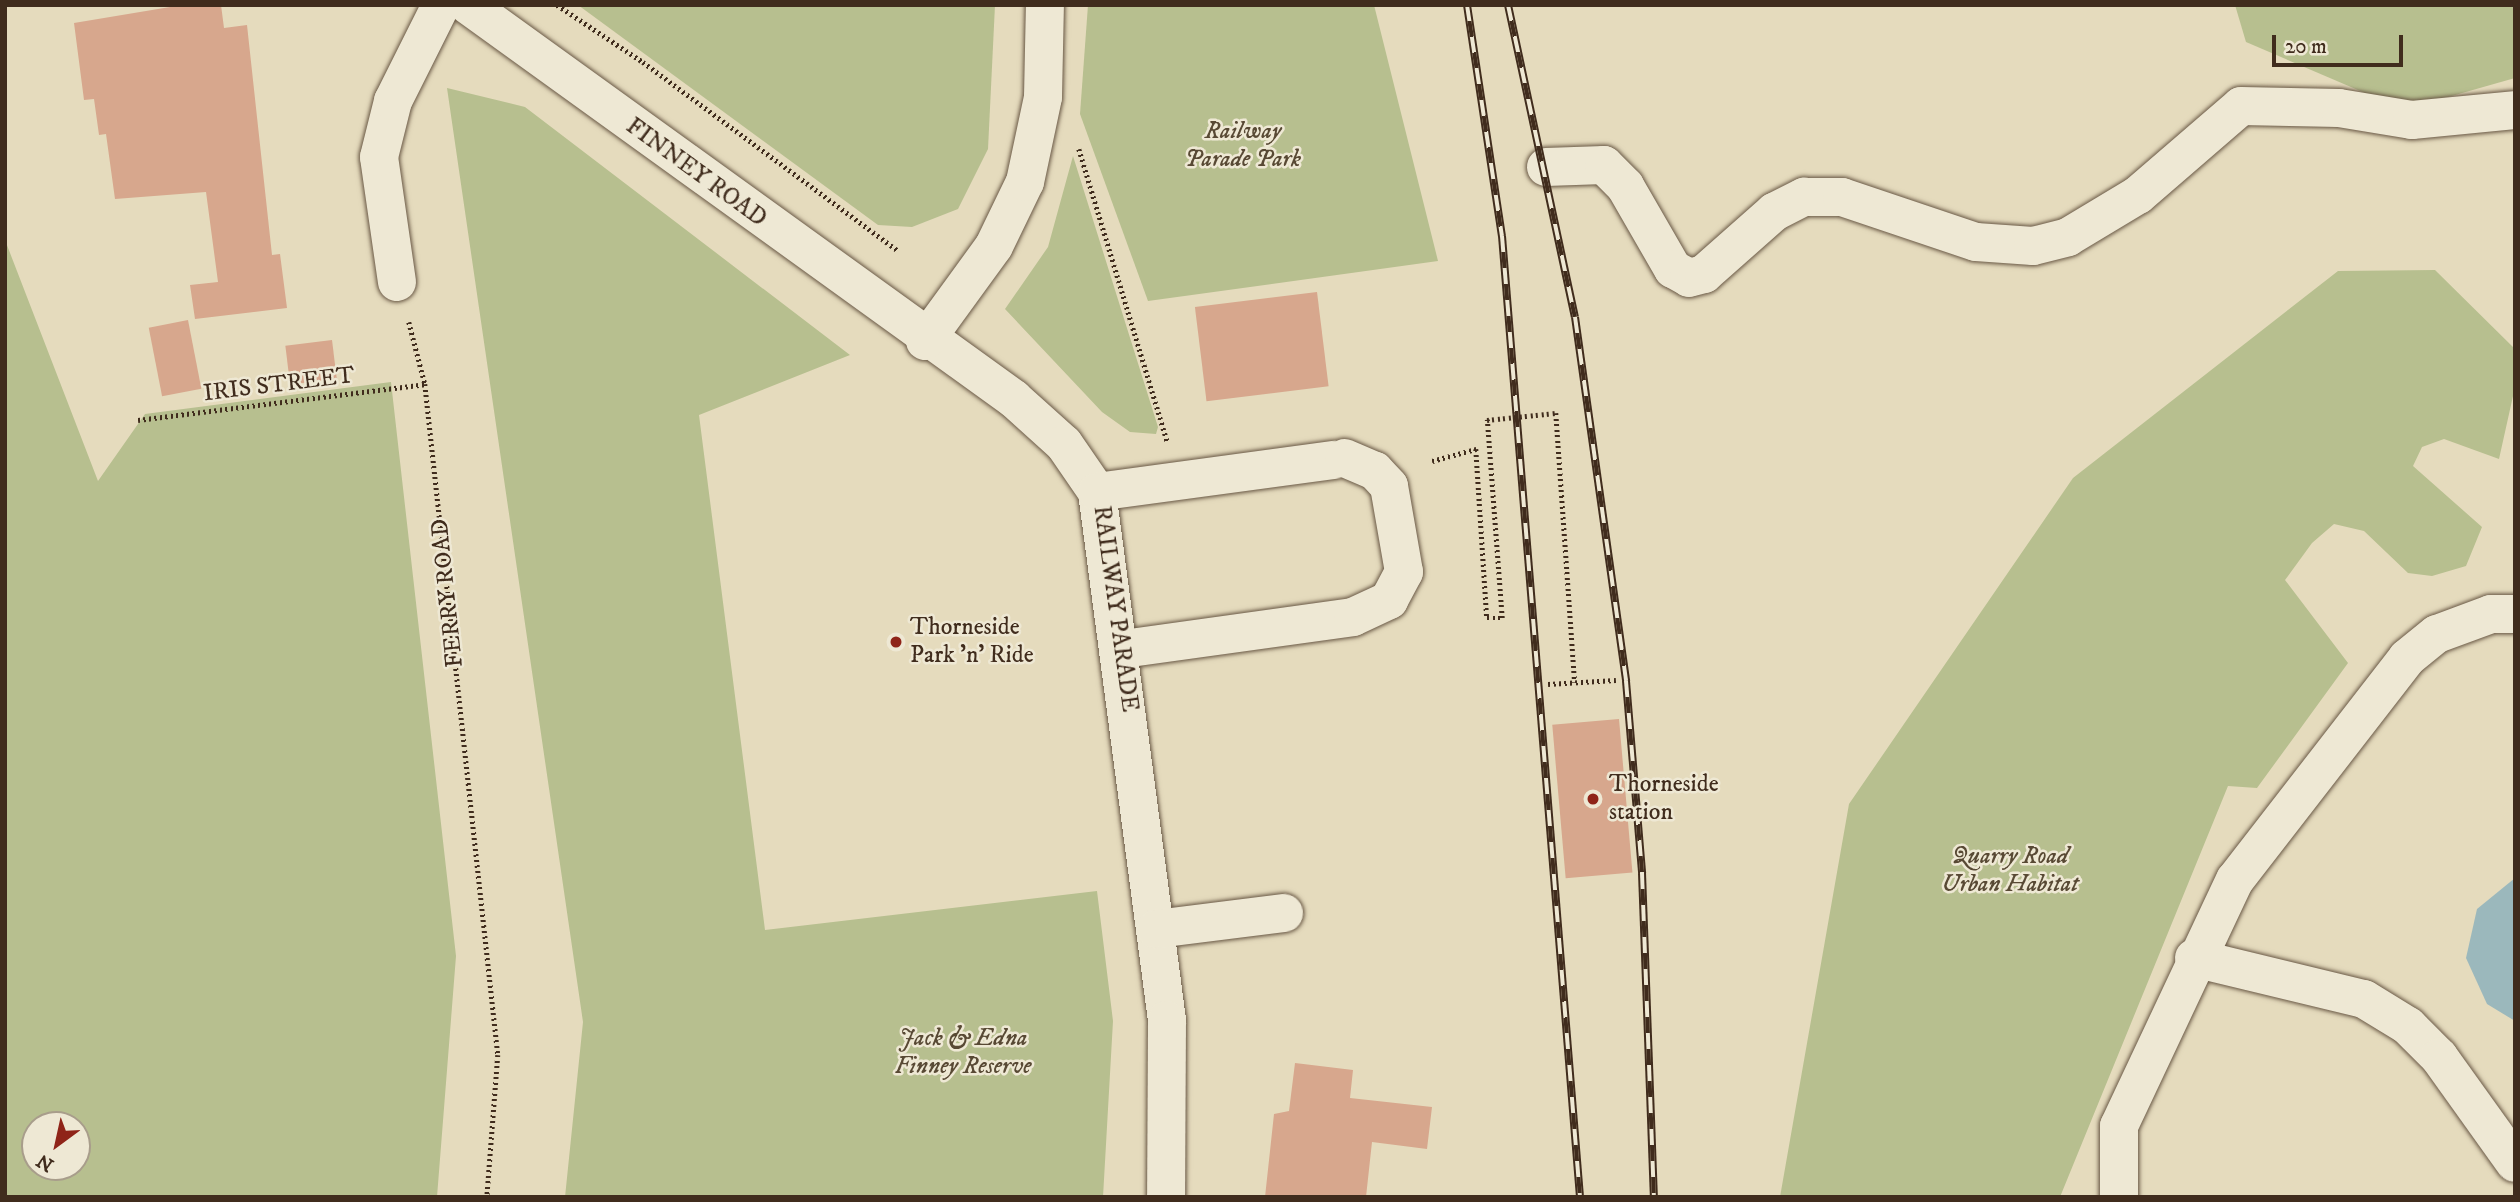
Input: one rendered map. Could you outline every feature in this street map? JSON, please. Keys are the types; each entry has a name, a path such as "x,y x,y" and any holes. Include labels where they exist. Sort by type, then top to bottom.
{"street":[{"path":"397,282 379,157 393,101 441,5"},
{"name":"FINNEY ROAD","path":"468,5 925,341"},
{"path":"925,341 994,246 1026,182 1043,97 1045,5"},
{"path":"1546,167 1604,165 1625,186 1673,269 1689,278 1704,274 1774,212 1804,197 1842,197 1976,242 2033,246 2068,237 2138,195 2241,106 2339,108 2412,120 2515,110"},
{"name":"RAILWAY PARADE","path":"925,341 1014,399 1064,444 1097,492 1123,649 1167,1020 1166,1197"},
{"path":"1097,492 1339,459 1375,471 1390,486 1404,572 1389,600 1353,617 1123,649"},
{"path":"2119,1197 2119,1126 2193,958 2235,880 2407,658 2437,634 2491,614 2515,614"},
{"path":"1156,929 1284,913"},
{"path":"2193,958 2364,999 2408,1027 2439,1057 2515,1163"}],"path":[{"path":"557,5 643,62 898,251"},
{"path":"1079,149 1167,442"},
{"name":"FERRY ROAD","path":"397,282 425,384 498,1055 487,1197"},
{"name":"IRIS STREET","path":"138,420 425,384"},
{"path":"1432,461 1476,449 1488,618 1503,618 1487,420 1556,413 1576,682"},
{"path":"1548,684 1616,680"}],"green space":[{"path":"578,5 995,5 988,149 958,209 912,227 878,225"},
{"name":"Railway Parade Park","path":"1088,5 1374,5 1438,261 1148,301 1080,114"},
{"path":"2235,5 2515,5 2515,78 2427,103 2386,102 2246,42"},
{"name":"Jack & Edna Finney Reserve","path":"447,88 525,107 850,355 699,415 765,930 1097,891 1113,1021 1103,1197 565,1197 583,1022"},
{"path":"1073,156 1158,427 1156,434 1130,432 1102,412 1005,309 1048,247"},
{"path":"5,240 98,481 145,414 391,382 456,956 437,1197 5,1197"},
{"name":"Quarry Road Urban Habitat","path":"2435,270 2515,349 2515,387 2499,459 2444,439 2422,447 2413,466 2482,527 2466,566 2432,576 2408,573 2364,531 2334,524 2312,543 2285,580 2348,663 2257,788 2228,786 2060,1197 1780,1197 1849,804 2073,478 2338,271"}],"water":[{"path":"2515,878 2515,1021 2487,1004 2466,958 2477,909"}],"building":[{"path":"182,5 221,5 224,28 247,25 272,255 280,254 287,308 195,319 190,285 218,282 206,192 115,199 106,134 99,135 94,99 84,100 74,23"},
{"path":"1317,292 1329,386 1206,401 1195,307"},
{"path":"188,320 201,389 162,396 149,328"},
{"path":"332,340 337,379 290,384 285,346"},
{"path":"1619,719 1632,872 1566,878 1552,725"},
{"path":"1295,1063 1353,1070 1350,1098 1432,1107 1427,1149 1372,1142 1366,1197 1265,1197 1274,1114 1289,1111"}],"railway":[{"path":"1467,5 1502,236 1580,1197"},
{"path":"1508,5 1575,317 1626,681 1642,873 1654,1197"}],"place":[{"name":"Thorneside Park 'n' Ride","path":"896,642"},
{"name":"Thorneside station","path":"1593,799"}]}
